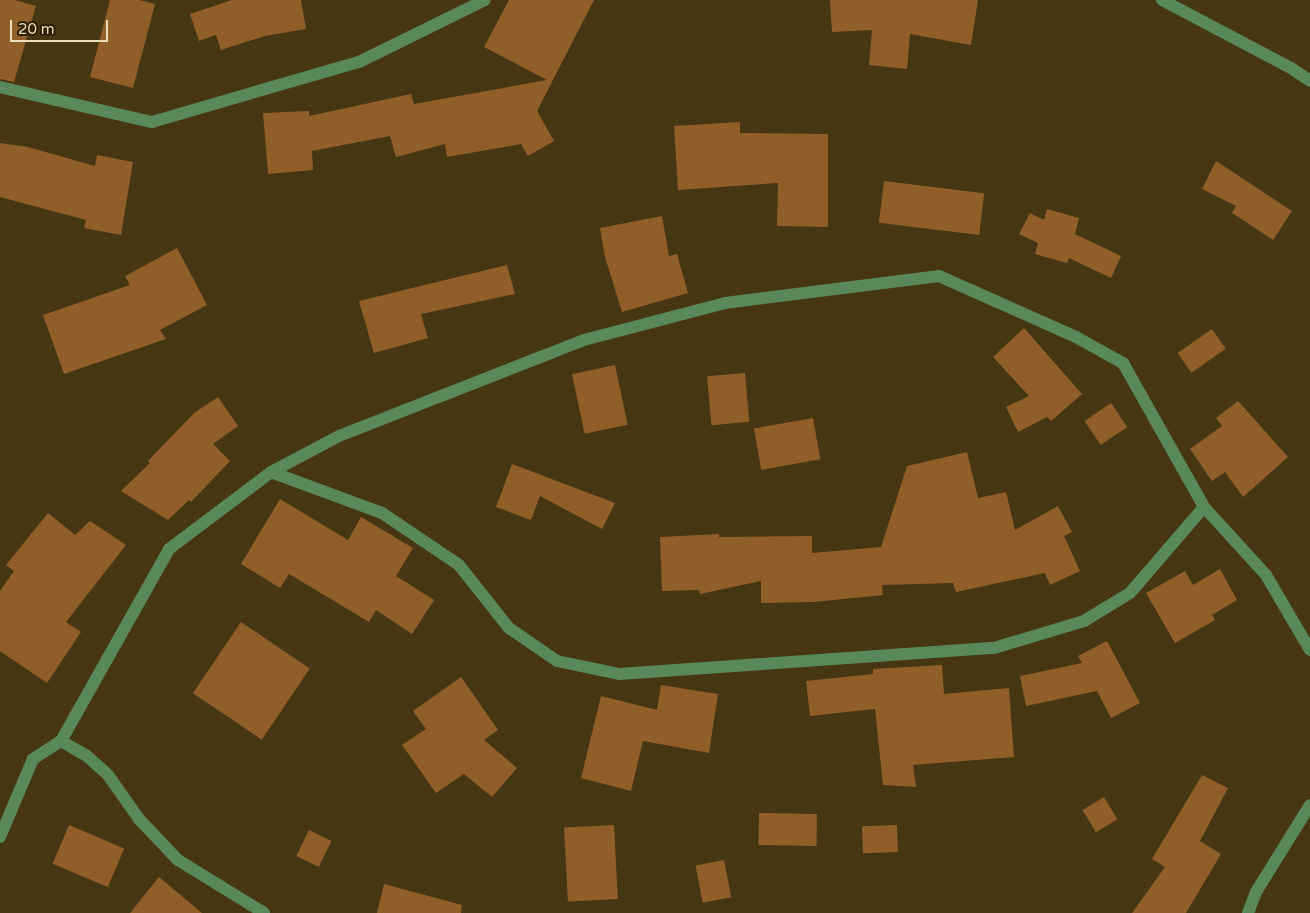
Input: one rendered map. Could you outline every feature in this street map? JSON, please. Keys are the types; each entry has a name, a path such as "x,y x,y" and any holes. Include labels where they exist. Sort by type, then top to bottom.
{"street":[{"path":"0,87 152,122 359,62 485,0"},
{"path":"1162,0 1291,68 1310,81"},
{"path":"0,837 33,759 61,741 169,549 271,472 339,436 584,340 725,303 939,276 1076,337 1123,363 1204,507 1266,575 1310,650"},
{"path":"271,472 382,513 459,565 509,628 557,661 619,674 994,648 1084,621 1130,593 1204,507"},
{"path":"61,741 87,756 108,775 138,819 178,860 264,913"},
{"path":"1248,913 1256,892 1310,805"}],"building":[{"path":"0,0 15,0 36,6 14,82 0,79"},
{"path":"110,0 139,0 155,4 133,88 90,77"},
{"path":"232,0 301,0 306,29 265,36 221,50 216,35 199,41 190,14"},
{"path":"509,0 594,0 537,111 554,141 528,156 521,144 447,157 445,144 396,157 390,136 312,151 313,170 268,174 263,113 309,111 309,116 411,94 414,104 547,80 484,47"},
{"path":"830,0 978,0 971,45 910,34 907,69 869,65 872,30 832,32"},
{"path":"740,122 740,133 828,134 828,227 777,226 778,183 678,190 674,126"},
{"path":"0,143 28,147 95,166 97,155 133,162 121,235 84,228 86,220 0,197"},
{"path":"1216,161 1292,211 1273,240 1232,213 1236,206 1202,189"},
{"path":"884,181 984,193 979,235 879,223"},
{"path":"1047,209 1079,218 1075,234 1121,256 1111,278 1069,258 1067,263 1035,254 1038,243 1019,234 1030,213 1044,220"},
{"path":"662,216 669,256 677,254 688,293 622,312 605,257 600,228"},
{"path":"177,248 207,305 160,330 166,339 64,374 43,315 130,285 125,276"},
{"path":"507,265 515,294 421,314 428,338 374,353 359,301"},
{"path":"1024,328 1082,394 1051,421 1047,417 1018,432 1006,407 1029,396 993,357"},
{"path":"1212,329 1226,349 1191,373 1178,353"},
{"path":"615,365 628,425 585,434 572,374"},
{"path":"745,373 749,422 711,425 707,376"},
{"path":"218,397 238,426 213,444 230,461 191,502 189,500 168,520 121,491 150,463 148,461 194,413"},
{"path":"1238,401 1288,457 1243,497 1225,472 1212,481 1190,449 1222,426 1216,418"},
{"path":"1111,403 1127,427 1101,445 1084,421"},
{"path":"813,418 820,459 761,470 754,428"},
{"path":"967,452 978,498 1006,492 1015,530 1058,506 1072,532 1064,536 1080,571 1050,585 1045,573 956,592 953,583 882,585 883,595 813,602 761,603 761,581 700,594 699,590 662,591 660,537 719,534 719,537 812,536 812,553 881,547 907,466"},
{"path":"512,464 615,503 602,529 540,496 531,520 496,507"},
{"path":"280,499 348,540 361,517 413,548 396,576 434,600 412,634 376,610 369,622 289,574 280,588 241,564"},
{"path":"48,513 75,535 90,521 126,545 66,622 81,632 47,683 0,651 0,591 14,571 6,565"},
{"path":"1220,569 1237,600 1212,615 1215,620 1175,643 1146,593 1185,571 1193,585"},
{"path":"241,622 310,668 262,740 193,693"},
{"path":"1107,641 1140,703 1111,718 1097,691 1026,706 1020,676 1082,663 1078,656"},
{"path":"942,665 944,694 1009,688 1014,757 913,765 916,787 883,785 875,709 810,716 806,681 873,674 873,669"},
{"path":"461,677 498,730 484,740 517,768 492,797 464,774 436,793 402,745 426,729 413,711"},
{"path":"661,685 718,694 709,753 643,741 631,791 581,778 601,696 657,710"},
{"path":"1202,775 1228,788 1200,841 1221,854 1186,913 1132,913 1165,867 1152,859"},
{"path":"1104,797 1117,819 1096,832 1083,810"},
{"path":"759,813 817,814 816,846 758,845"},
{"path":"69,825 124,848 108,887 53,864"},
{"path":"614,825 618,899 568,902 564,828"},
{"path":"897,825 898,852 863,853 862,826"},
{"path":"309,830 331,841 319,867 296,856"},
{"path":"724,860 731,897 703,903 696,866"},
{"path":"159,877 202,913 130,913"},
{"path":"384,884 462,905 461,913 377,913"}]}
